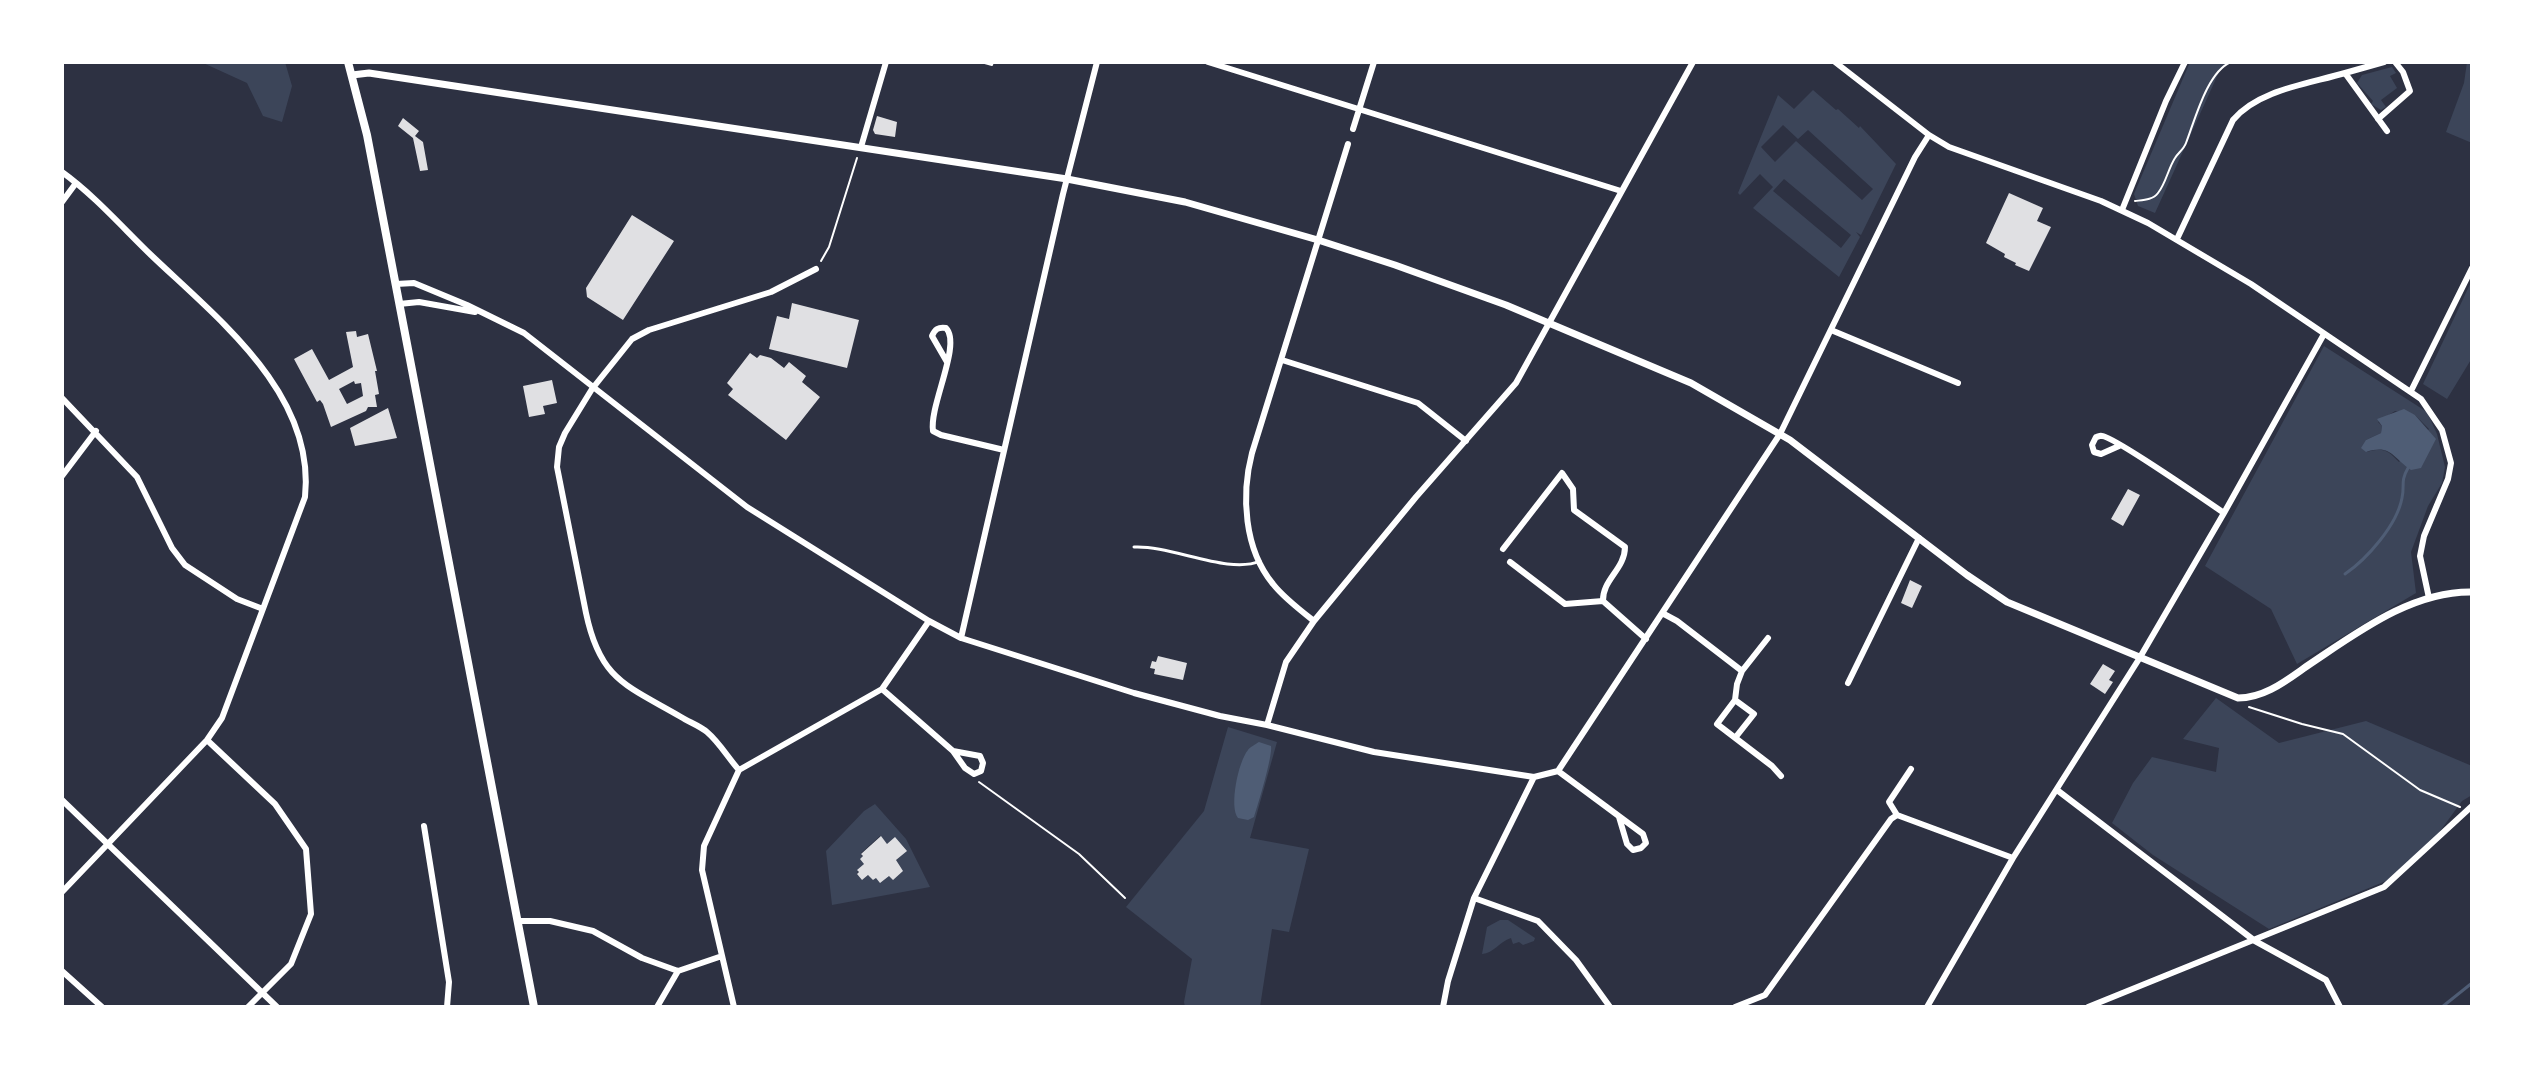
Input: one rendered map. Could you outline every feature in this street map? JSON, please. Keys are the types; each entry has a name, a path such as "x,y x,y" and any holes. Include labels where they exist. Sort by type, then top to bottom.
{"main road":[{"path":"348,62 367,135 534,1007"}],"street":[{"path":"861,147 886,62"},
{"path":"961,638 1097,62"},
{"path":"1212,62 1621,191"},
{"path":"1353,129 1374,62"},
{"path":"1267,725 1286,662 1314,621 1416,497 1516,383 1693,62"},
{"path":"1835,62 1949,147 2122,210 2177,239 2251,284 2411,391 2436,418 2451,463 2448,479 2424,536 2420,556 2429,598"},
{"path":"2122,210 2185,62"},
{"path":"2177,239 2233,120 2243,108 2259,99 2384,62"},
{"path":"2378,119 2410,91 2403,72 2395,62"},
{"path":"352,75 369,73 1067,179 1185,202 1318,240 1466,289 1676,376 1780,434 1967,575 2019,609 2217,691 2247,698 2273,689 2371,625 2429,598 2472,592"},
{"path":"2345,73 2387,131"},
{"path":"396,284 414,283 524,333 747,507 961,638 1134,693 1220,716 1374,752 1534,777 1558,771 1780,434 1915,157 1929,135"},
{"path":"1314,621 1274,585 1260,561 1248,527 1247,473 1348,144"},
{"path":"62,172 241,343 274,385 299,433 306,462 305,497 222,718 207,740 62,892"},
{"path":"62,202 76,183"},
{"path":"2411,391 2472,268"},
{"path":"739,770 709,733 610,673 590,633 557,467 559,447 592,389 639,334 771,292 816,269"},
{"path":"399,304 419,302 482,313"},
{"path":"947,362 932,336 939,327 951,332 947,362 932,421 933,431 1004,450"},
{"path":"1831,330 1958,383"},
{"path":"1927,1007 2013,858 2139,659 2324,334"},
{"path":"1282,360 1418,403 1466,441"},
{"path":"62,398 137,477 172,548 185,565 237,599 263,609"},
{"path":"62,476 96,431"},
{"path":"2119,446 2224,513"},
{"path":"1503,549 1562,473 1573,489 1574,510 1625,547 1625,559 1604,589 1603,601"},
{"path":"1848,683 1919,538"},
{"path":"1510,562 1565,604 1603,601 1646,639"},
{"path":"1664,614 1742,671"},
{"path":"734,1007 702,870 704,846 739,770 882,689 929,621"},
{"path":"1768,638 1742,671 1735,700 1717,724 1781,776"},
{"path":"882,689 953,751 965,768 978,773 983,767 980,756 953,751"},
{"path":"1735,700 1754,714 1735,738"},
{"path":"207,740 275,804 306,849 311,914 291,964 248,1007"},
{"path":"1911,769 1889,802 1897,815 2013,858"},
{"path":"1558,771 1643,834 1646,843 1641,848 1633,850 1627,844 1619,817"},
{"path":"1443,1007 1474,898 1534,777"},
{"path":"2057,790 2255,941 2326,980 2340,1007"},
{"path":"62,800 277,1007"},
{"path":"2088,1007 2384,887 2469,808"},
{"path":"1735,1007 1765,995 1891,819 1897,815"},
{"path":"424,826 449,982 447,1007"},
{"path":"1474,898 1538,921 1576,960 1610,1007"},
{"path":"518,921 558,922 593,931 642,958 678,971 722,956"},
{"path":"62,971 102,1007"},
{"path":"657,1007 678,971"}],"lane":[{"path":"1134,547 1151,546 1240,566 1260,561"}],"path":[{"path":"981,62 992,65 993,62"},
{"path":"2127,197 2136,201 2146,200 2158,193 2175,158 2185,147 2188,132 2215,75 2223,65 2231,62"},
{"path":"816,269 829,247 861,147"},
{"path":"2247,698 2250,709 2343,734 2420,790 2469,808"},
{"path":"978,773 979,782 1079,854 1125,898"}],"shaded area":[{"path":"201,62 285,62 292,86 282,122 263,116 247,83"},
{"path":"2190,62 2237,62 2226,65 2219,72 2155,213 2138,206 2134,194"},
{"path":"2467,62 2472,62 2472,143 2446,132 2464,83"},
{"path":"2392,67 2396,73 2390,76 2397,88 2381,100 2386,107 2381,110 2371,104 2373,101 2357,83 2362,75"},
{"path":"1813,90 1860,126 1896,164 1861,235 1856,232 1860,237 1839,277 1753,208 1773,187 1760,174 1740,195 1738,193 1778,95 1794,109","holes":["1783,125 1798,139 1808,130 1873,189 1862,200 1796,141 1775,162 1761,147","1784,179 1851,235 1841,248 1773,191"]},
{"path":"2472,280 2472,358 2447,399 2423,384"},
{"path":"2324,346 2427,412 2437,434 2445,467 2442,483 2428,506 2411,552 2416,593 2297,664 2271,609 2205,566","holes":["2395,411 2415,415 2429,429 2399,462 2385,451 2367,452 2366,440 2381,433 2382,426 2378,422"]},
{"path":"2404,409 2415,415 2436,439 2421,468 2411,470 2391,453 2381,450 2366,452 2361,448 2366,440 2381,433 2382,426 2377,419"},
{"path":"2216,698 2279,743 2366,721 2472,766 2472,795 2462,801 2435,838 2386,881 2269,929 2153,855 2112,823 2133,783 2152,757 2216,772 2219,748 2183,739"},
{"path":"1228,727 1277,742 1250,838 1309,849 1289,932 1272,929 1260,1007 1185,1007 1192,959 1126,907 1204,811"},
{"path":"1259,742 1271,746 1262,792 1254,817 1248,820 1238,818 1234,804 1238,774 1244,756"},
{"path":"875,804 906,839 930,887 832,905 826,851 864,811","holes":["880,836 887,844 906,851 896,860 898,864 873,880 868,875 862,880 857,874 864,864 861,853"]},
{"path":"1500,920 1508,920 1535,938 1534,941 1523,945 1519,942 1513,944 1511,938 1482,954 1487,927"}],"building":[{"path":"877,116 897,122 895,137 875,134 873,130"},
{"path":"403,118 419,131 415,136 423,142 428,170 420,171 413,138 398,126"},
{"path":"2009,193 2043,208 2037,221 2051,227 2029,271 2015,265 2004,257 2005,254 1986,243"},
{"path":"632,215 674,241 623,320 587,297 586,288"},
{"path":"792,303 859,320 847,368 769,349 777,316 789,319"},
{"path":"356,331 357,337 368,334 377,371 377,407 368,407 366,411 331,427 323,404 320,400 317,402 294,359 312,349 329,380 353,367 346,332","holes":["354,381 355,384 361,383 363,396 347,404 339,389"]},
{"path":"750,353 757,358 760,355 771,358 784,368 789,362 806,376 802,382 820,397 786,440 728,395 733,389 727,383"},
{"path":"552,380 557,403 543,406 545,414 529,417 523,386"},
{"path":"388,408 397,438 355,446 350,428"},
{"path":"2128,489 2140,495 2123,526 2111,519"},
{"path":"1910,580 1922,586 1912,608 1901,603"},
{"path":"1158,656 1187,663 1183,680 1154,674 1155,669 1150,668"},
{"path":"2103,664 2115,671 2109,680 2113,682 2105,694 2090,684"},
{"path":"881,836 887,844 895,837 907,851 896,860 903,871 893,880 889,876 880,883 868,875 862,880 857,874 864,864 861,854"}],"waterway":[{"path":"2345,574 2388,530 2399,508 2408,468"},
{"path":"2442,1007 2472,983"}]}
